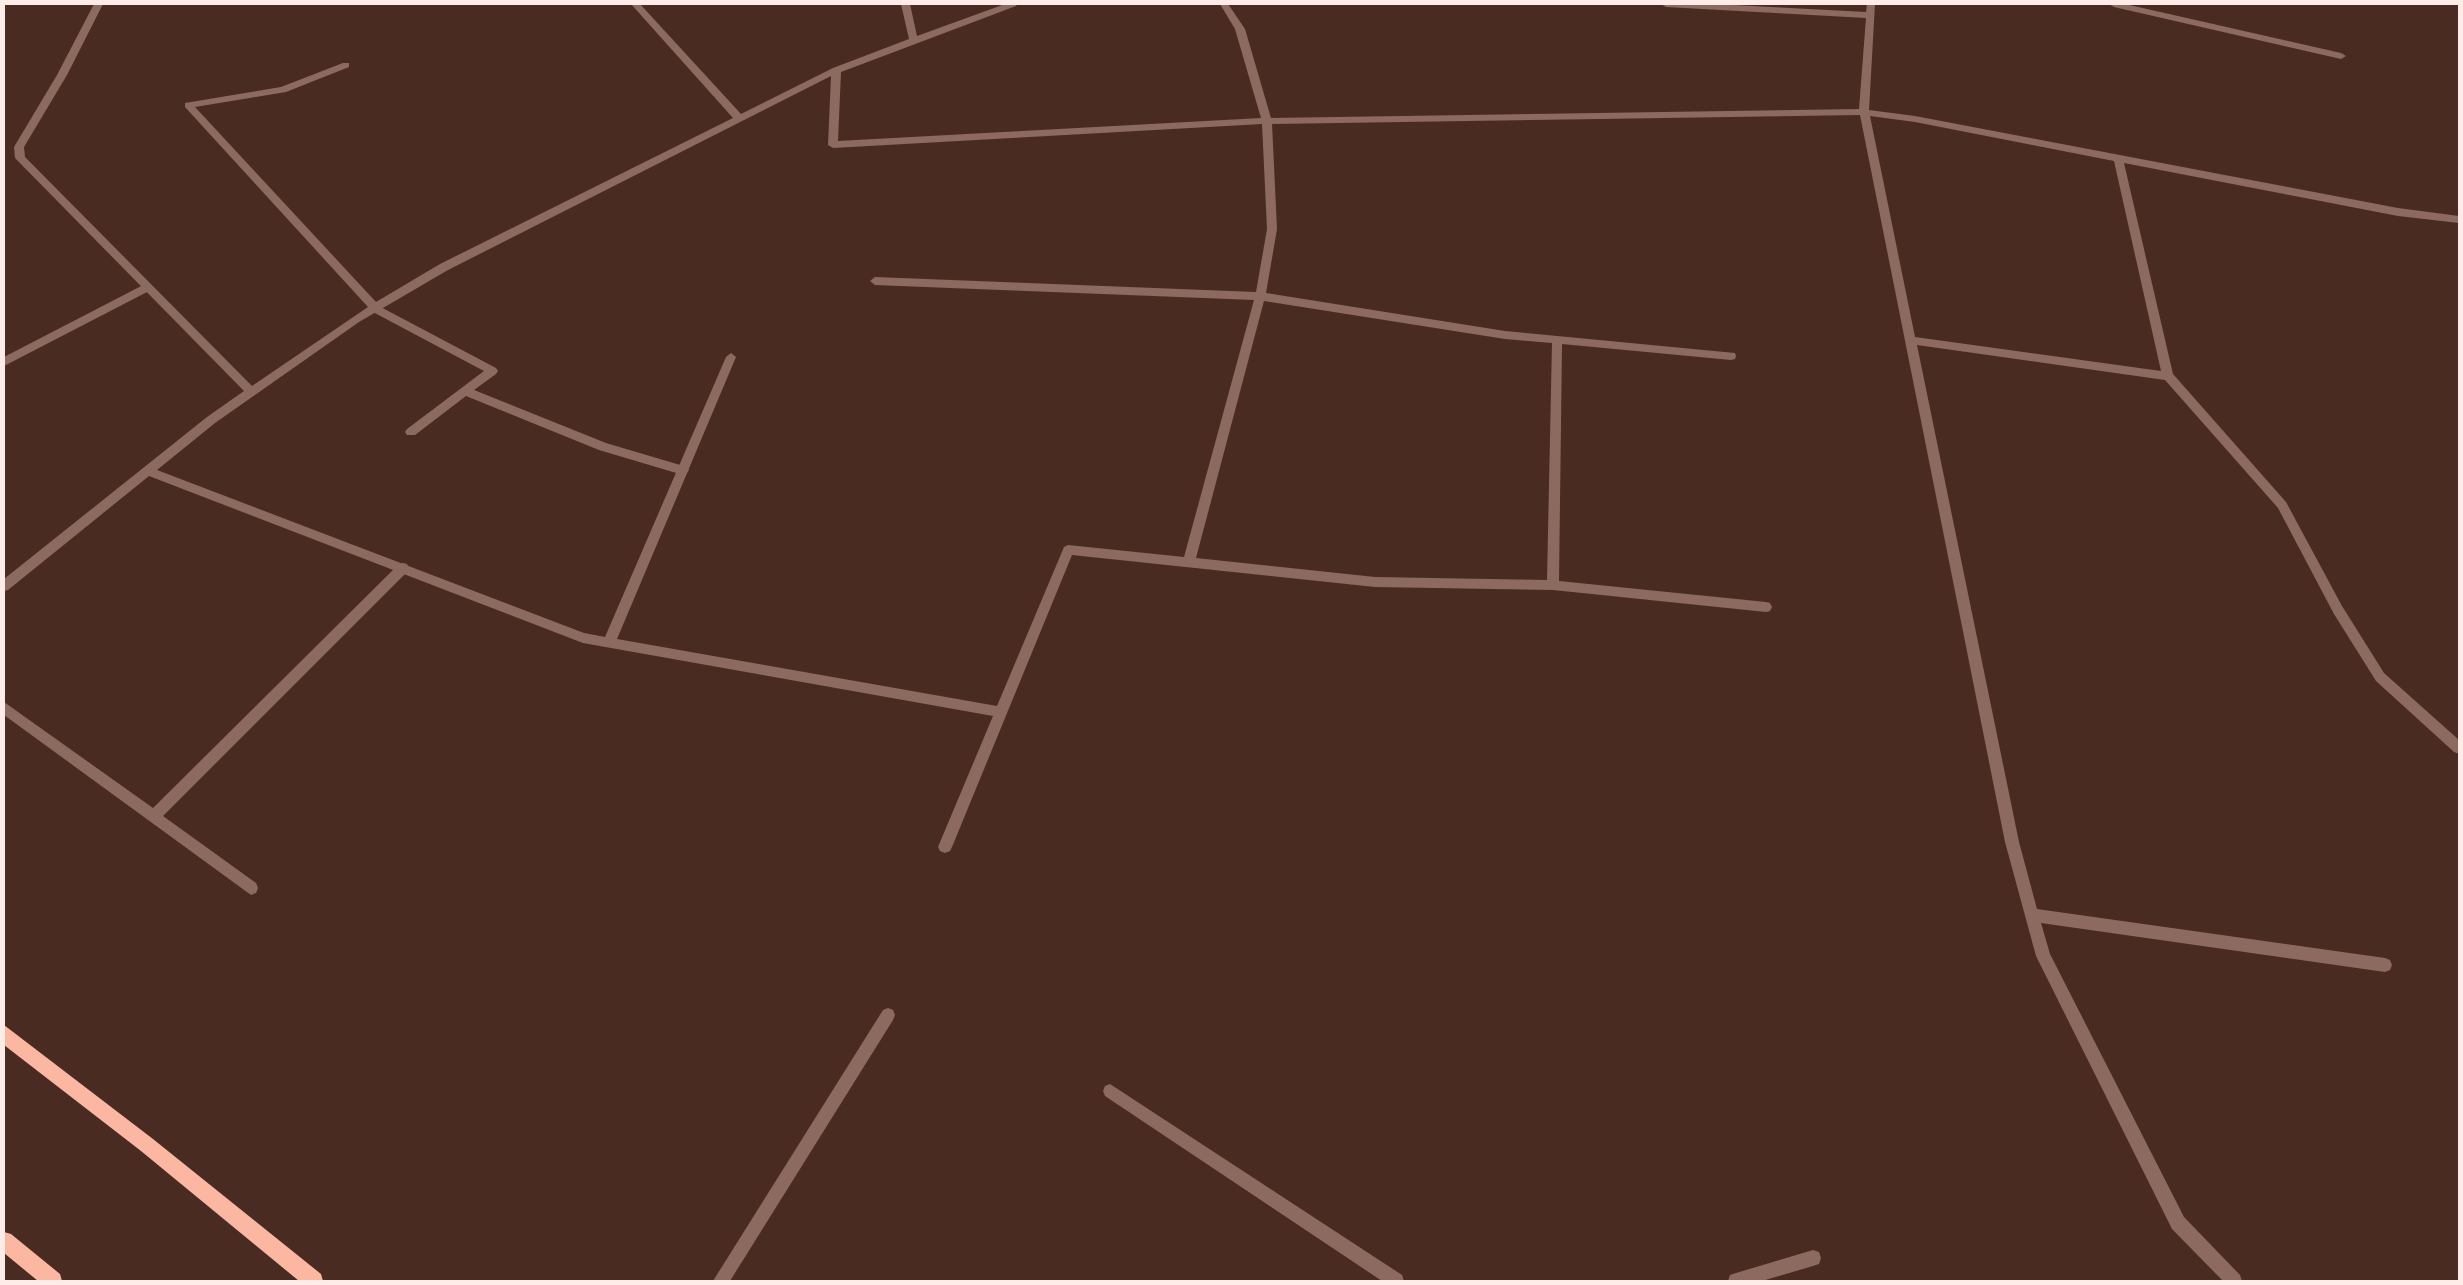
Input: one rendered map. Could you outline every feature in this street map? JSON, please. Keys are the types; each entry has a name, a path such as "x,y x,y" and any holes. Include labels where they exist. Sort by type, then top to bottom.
{"highway":[{"path":"4,1034 147,1145 314,1281"},
{"path":"4,1241 54,1281"}],"street":[{"path":"98,4 62,76 19,147 20,158 251,392"},
{"path":"635,4 740,119"},
{"path":"905,4 914,41"},
{"path":"4,586 211,420 355,319 444,267 836,70 1013,4"},
{"path":"1189,562 1265,278 1272,229 1267,121 1240,29 1224,4"},
{"path":"1666,4 1871,9 1864,112 2012,842 2043,956 2178,1222 2234,1281"},
{"path":"2114,4 2341,56"},
{"path":"346,65 283,90 188,105 375,308 492,371 411,432"},
{"path":"836,70 833,145 1267,121 1864,112 1915,118 2398,212 2459,220"},
{"path":"2118,158 2168,376 2282,505 2338,610 2380,676 2459,748"},
{"path":"875,281 1259,296 1505,335 1731,356"},
{"path":"4,362 147,287"},
{"path":"1552,585 1557,340"},
{"path":"1910,340 2168,376"},
{"path":"609,642 731,356"},
{"path":"465,391 603,446 682,470"},
{"path":"148,471 583,638 1001,712"},
{"path":"945,847 1068,550 1375,582 1552,585 1766,607"},
{"path":"153,817 403,568"},
{"path":"4,708 251,888"},
{"path":"2032,915 2385,965"},
{"path":"721,1281 888,1015"},
{"path":"1110,1091 1396,1281"},
{"path":"1736,1281 1813,1258"}]}
